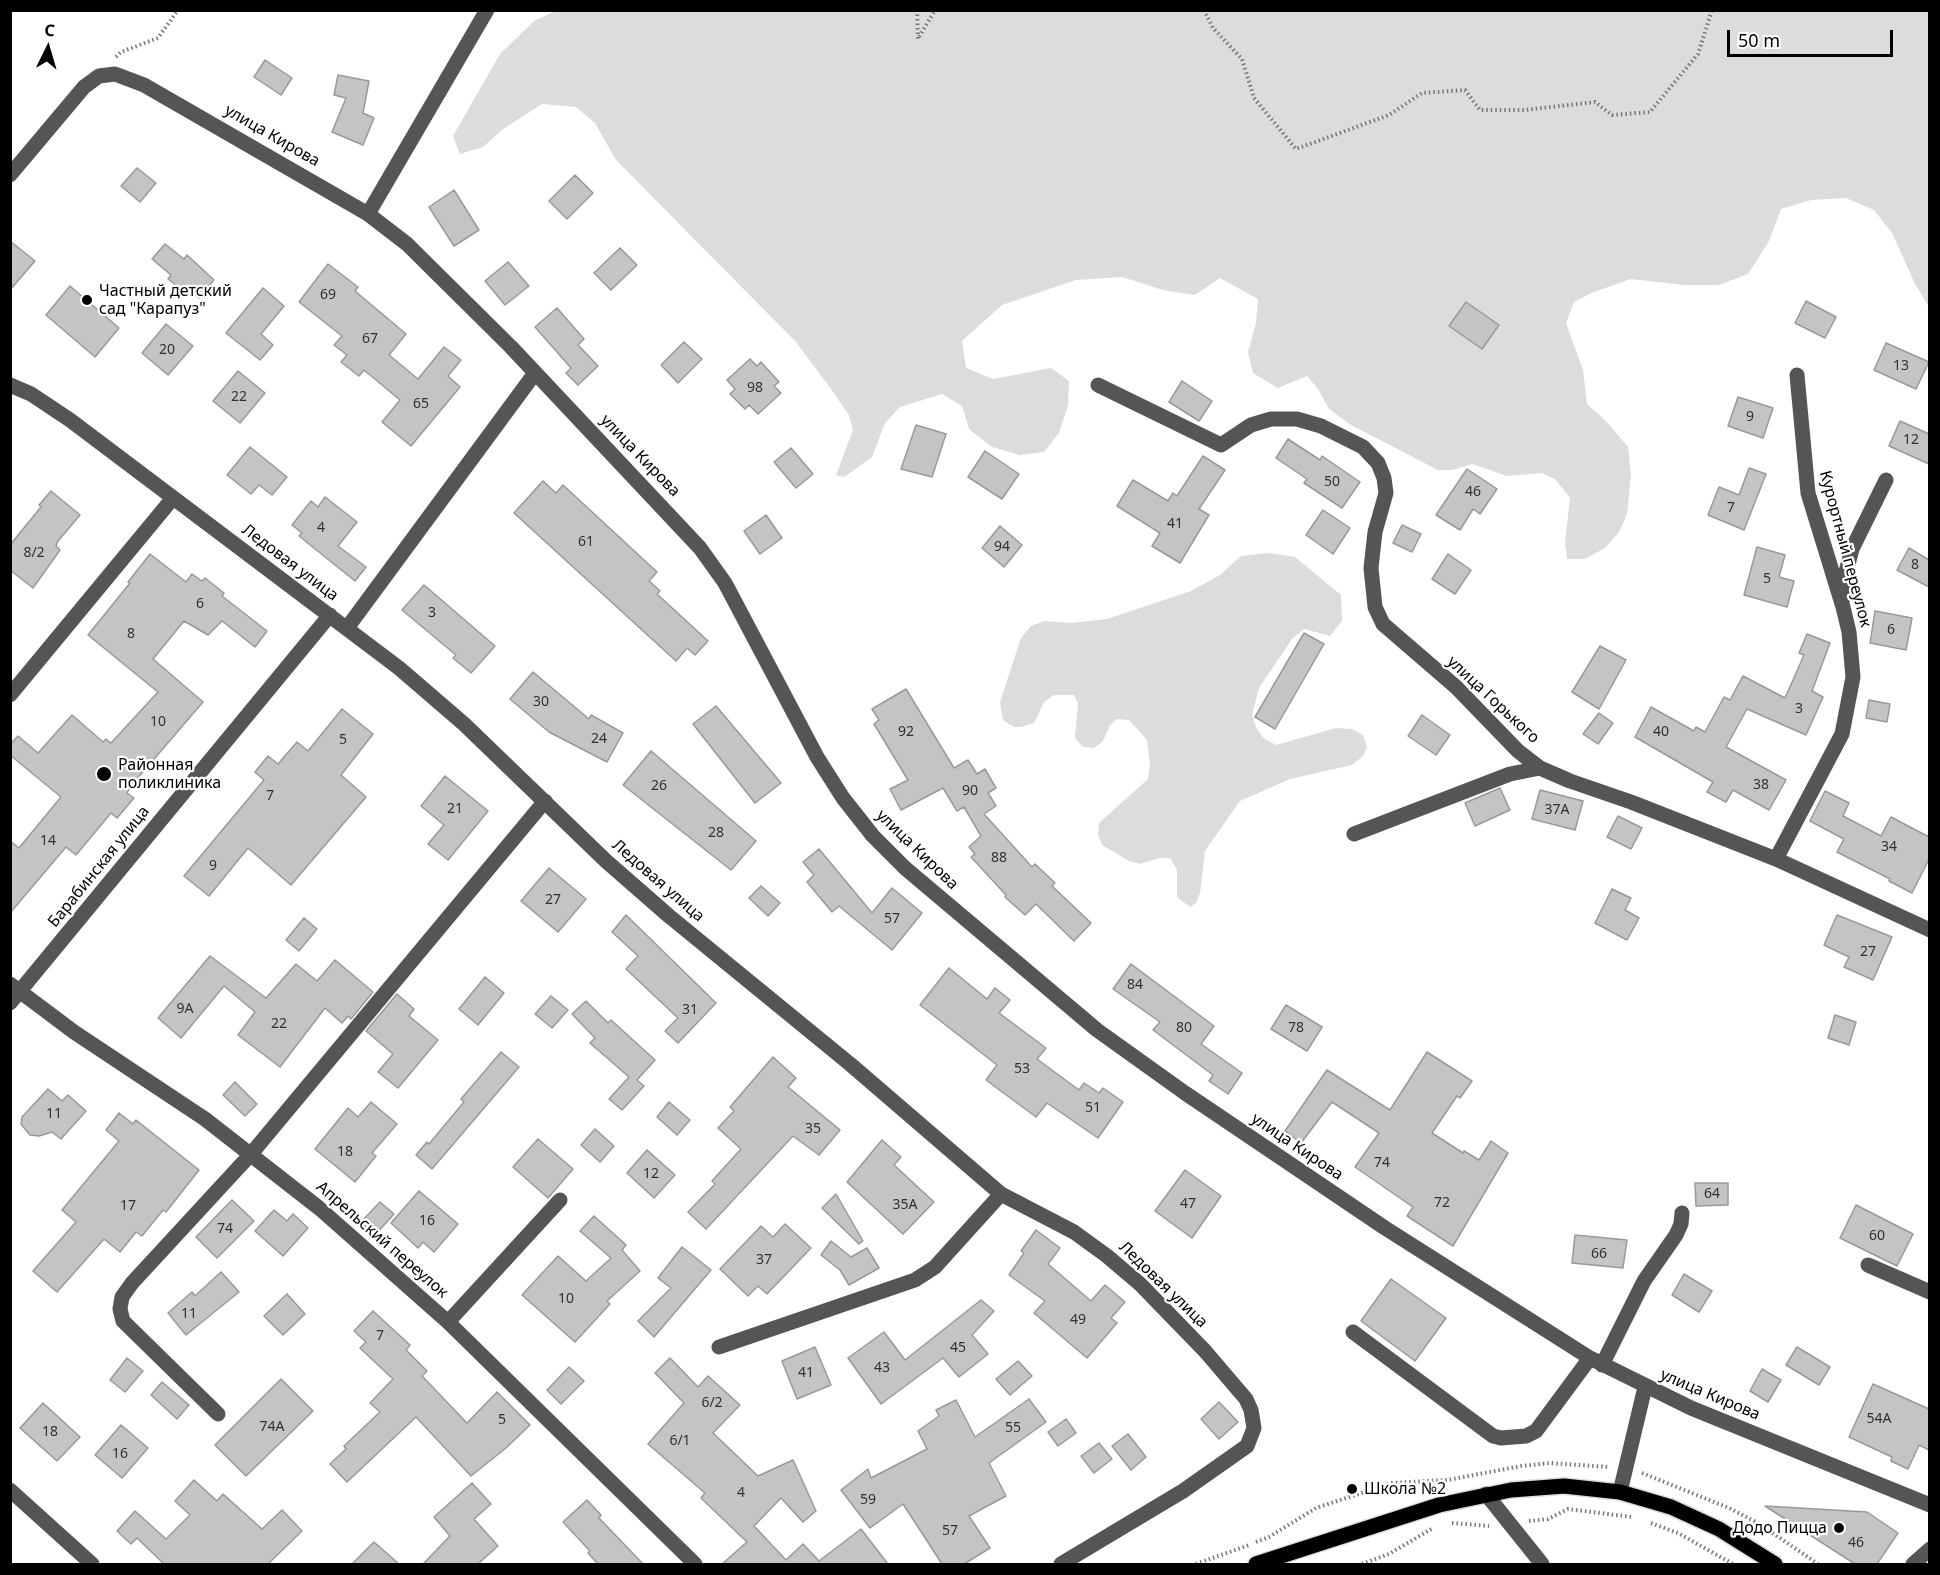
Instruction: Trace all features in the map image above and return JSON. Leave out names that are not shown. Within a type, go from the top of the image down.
[{"type":"main road","points":[[1256,1564],[1397,1517],[1486,1494],[1541,1487],[1590,1487],[1620,1492],[1663,1504],[1699,1519],[1775,1564]]},
{"type":"street","points":[[368,214],[487,10]]},
{"type":"street","name":"улица Кирова","points":[[95,80],[115,74],[144,84],[368,214],[407,244],[535,373],[700,548],[725,583],[782,695],[837,790],[873,836],[905,868],[1097,1030],[1185,1093],[1385,1228],[1596,1362],[1645,1387],[1929,1505]]},
{"type":"street","points":[[10,175],[84,87],[95,80]]},
{"type":"street","points":[[347,628],[535,373]]},
{"type":"street","name":"Курортный переулок","points":[[1776,859],[1842,734],[1850,706],[1853,677],[1850,633],[1808,493],[1797,375]]},
{"type":"street","name":"Ледовая улица","points":[[10,384],[31,394],[70,420],[347,628],[464,724],[606,861],[669,916],[849,1064],[1001,1194],[1074,1232],[1140,1284],[1205,1351],[1245,1399],[1251,1410],[1254,1428],[1252,1437],[1240,1452],[1183,1491],[1061,1564]]},
{"type":"street","name":"улица Горького","points":[[1098,385],[1221,445],[1230,442],[1251,425],[1271,419],[1297,419],[1321,426],[1363,447],[1378,463],[1386,493],[1375,532],[1371,588],[1375,607],[1383,624],[1456,687],[1518,751],[1540,768],[1776,859],[1929,930]]},
{"type":"street","points":[[1843,607],[1846,572],[1852,549],[1886,480]]},
{"type":"street","points":[[10,695],[173,498]]},
{"type":"street","name":"Барабинская улица","points":[[14,993],[330,615]]},
{"type":"street","points":[[1354,834],[1510,774],[1540,768]]},
{"type":"street","points":[[218,1414],[123,1322],[120,1308],[122,1297],[132,1283],[251,1154],[545,801]]},
{"type":"street","name":"Апрельский переулок","points":[[14,993],[205,1119],[319,1208],[448,1322],[695,1564]]},
{"type":"street","points":[[719,1347],[915,1280],[935,1267],[1001,1194]]},
{"type":"street","points":[[448,1322],[560,1200]]},
{"type":"street","points":[[1353,1332],[1493,1436],[1501,1438],[1526,1436],[1536,1431],[1596,1362],[1644,1281],[1676,1235],[1681,1224],[1682,1213]]},
{"type":"street","points":[[1868,1265],[1929,1292]]},
{"type":"street","points":[[1620,1492],[1645,1387]]},
{"type":"street","points":[[10,1490],[92,1564]]},
{"type":"street","points":[[1486,1494],[1542,1564]]},
{"type":"street","points":[[1913,1564],[1929,1551]]},
{"type":"path","points":[[95,80],[121,52],[158,38],[178,10]]},
{"type":"path","points":[[917,10],[918,39],[935,10]]},
{"type":"path","points":[[1204,10],[1213,28],[1242,59],[1254,98],[1296,149],[1389,116],[1422,93],[1465,90],[1480,110],[1524,110],[1595,102],[1612,115],[1650,112],[1698,54],[1712,10]]},
{"type":"path","points":[[1449,1524],[1469,1523],[1488,1526],[1510,1524],[1548,1519],[1568,1509],[1611,1513],[1640,1519]]},
{"type":"path","points":[[1648,1522],[1678,1533],[1733,1564]]},
{"type":"path","points":[[1362,1564],[1389,1554],[1428,1531],[1442,1526]]},
{"type":"path","points":[[1196,1564],[1202,1564]]},
{"type":"shaded area","points":[[555,11],[1929,11],[1929,307],[1915,284],[1892,233],[1874,210],[1846,198],[1811,200],[1781,209],[1769,241],[1748,274],[1719,285],[1684,285],[1631,279],[1591,293],[1574,302],[1566,323],[1583,370],[1587,404],[1605,420],[1628,447],[1631,475],[1627,514],[1619,532],[1605,548],[1585,559],[1567,559],[1565,543],[1570,498],[1555,479],[1542,473],[1507,476],[1472,464],[1452,470],[1438,470],[1351,425],[1329,409],[1318,389],[1307,376],[1278,388],[1253,373],[1248,352],[1256,323],[1258,299],[1220,278],[1195,295],[1163,290],[1122,277],[1076,280],[1002,305],[962,341],[966,368],[993,379],[1051,368],[1069,381],[1068,405],[1059,433],[1044,452],[1020,455],[992,447],[969,429],[962,406],[942,394],[900,407],[885,423],[872,457],[844,477],[836,475],[853,430],[849,415],[831,389],[796,342],[616,160],[595,123],[576,107],[542,104],[503,129],[483,147],[460,154],[453,136],[500,54],[534,21]]},
{"type":"shaded area","points":[[1269,553],[1295,557],[1341,595],[1342,621],[1330,636],[1304,629],[1292,639],[1259,688],[1252,715],[1256,727],[1263,738],[1276,745],[1336,728],[1352,729],[1363,735],[1367,747],[1363,756],[1352,765],[1290,779],[1240,801],[1205,851],[1200,893],[1196,903],[1190,907],[1177,897],[1177,870],[1170,858],[1159,858],[1140,864],[1129,861],[1102,845],[1098,834],[1099,823],[1148,779],[1150,765],[1147,740],[1129,720],[1117,719],[1110,725],[1103,741],[1094,748],[1083,747],[1075,738],[1078,703],[1074,695],[1054,695],[1044,702],[1034,723],[1021,727],[1014,727],[1003,720],[1000,702],[1021,638],[1031,626],[1044,621],[1071,623],[1107,619],[1191,591],[1220,575],[1241,556]]},
{"type":"building","points":[[265,60],[292,78],[281,95],[254,77]]},
{"type":"building","points":[[338,75],[369,81],[363,113],[374,118],[363,145],[332,132],[346,98],[334,95]]},
{"type":"building","points":[[137,168],[156,183],[140,202],[121,186]]},
{"type":"building","points":[[575,175],[593,193],[567,219],[549,201]]},
{"type":"building","points":[[454,190],[479,230],[454,246],[429,207]]},
{"type":"building","points":[[10,241],[35,261],[10,290]]},
{"type":"building","points":[[165,244],[184,259],[187,255],[214,280],[199,298],[191,292],[188,295],[168,279],[171,275],[152,259]]},
{"type":"building","points":[[620,248],[637,265],[611,290],[594,273]]},
{"type":"building","points":[[508,262],[529,286],[505,305],[485,281]]},
{"type":"building","points":[[328,264],[358,287],[355,291],[406,334],[389,355],[418,379],[444,347],[461,360],[448,376],[460,387],[411,446],[382,422],[400,400],[364,370],[359,376],[341,362],[347,355],[334,345],[342,336],[299,302]]},
{"type":"building","points":[[70,286],[119,328],[95,357],[46,315]]},
{"type":"building","points":[[263,288],[284,306],[261,334],[273,345],[260,360],[226,333]]},
{"type":"building","points":[[1806,301],[1836,317],[1825,338],[1795,323]]},
{"type":"building","points":[[1466,302],[1499,325],[1482,349],[1449,326]]},
{"type":"building","points":[[557,308],[584,339],[578,345],[598,366],[578,385],[566,373],[571,368],[535,327]]},
{"type":"building","points":[[166,324],[193,346],[168,375],[142,353]]},
{"type":"building","points":[[684,342],[702,359],[678,383],[661,365]]},
{"type":"building","points":[[1886,343],[1929,362],[1916,389],[1874,370]]},
{"type":"building","points":[[750,359],[757,366],[761,362],[779,382],[774,386],[781,393],[758,414],[749,405],[745,409],[730,394],[735,389],[727,380]]},
{"type":"building","points":[[238,371],[265,393],[240,423],[213,401]]},
{"type":"building","points":[[1182,381],[1212,401],[1199,421],[1169,402]]},
{"type":"building","points":[[1738,397],[1773,408],[1763,438],[1728,426]]},
{"type":"building","points":[[1900,421],[1929,434],[1929,464],[1889,446]]},
{"type":"building","points":[[916,425],[946,434],[932,477],[901,469]]},
{"type":"building","points":[[1288,439],[1320,460],[1322,456],[1360,482],[1342,508],[1304,483],[1307,479],[1276,458]]},
{"type":"building","points":[[250,447],[287,477],[272,495],[259,485],[251,494],[227,475]]},
{"type":"building","points":[[791,448],[813,474],[796,488],[774,462]]},
{"type":"building","points":[[985,451],[1019,474],[1002,499],[968,477]]},
{"type":"building","points":[[1203,456],[1225,470],[1199,509],[1209,515],[1180,563],[1152,546],[1160,533],[1117,506],[1133,480],[1168,501],[1173,493],[1177,496]]},
{"type":"building","points":[[1749,468],[1766,474],[1744,530],[1708,515],[1719,487],[1739,495]]},
{"type":"building","points":[[1467,469],[1497,489],[1480,514],[1473,509],[1460,530],[1436,515]]},
{"type":"building","points":[[543,481],[556,493],[563,485],[657,572],[649,581],[660,591],[657,594],[708,641],[695,655],[687,648],[676,661],[514,513]]},
{"type":"building","points":[[51,491],[80,515],[58,541],[56,546],[60,550],[33,588],[10,570],[10,545]]},
{"type":"building","points":[[325,497],[357,522],[338,546],[366,567],[355,581],[299,536],[302,533],[292,525],[311,501],[318,507]]},
{"type":"building","points":[[1323,510],[1350,528],[1333,554],[1306,535]]},
{"type":"building","points":[[766,515],[782,538],[760,554],[744,531]]},
{"type":"building","points":[[1402,525],[1421,534],[1412,552],[1393,543]]},
{"type":"building","points":[[1000,526],[1022,545],[1004,567],[982,548]]},
{"type":"building","points":[[1757,547],[1785,555],[1779,577],[1794,581],[1787,607],[1744,595]]},
{"type":"building","points":[[1909,548],[1929,560],[1929,587],[1897,570]]},
{"type":"building","points":[[150,554],[186,582],[192,574],[202,581],[205,578],[224,593],[222,596],[267,631],[255,647],[222,621],[208,635],[184,621],[153,659],[203,702],[130,787],[127,793],[134,798],[117,818],[111,813],[76,855],[66,847],[10,913],[10,841],[19,848],[61,797],[10,755],[10,745],[18,736],[38,753],[72,715],[103,742],[106,739],[111,743],[158,692],[88,635]]},
{"type":"building","points":[[1448,554],[1471,570],[1455,594],[1432,579]]},
{"type":"building","points":[[424,585],[495,646],[471,673],[453,658],[456,655],[402,610]]},
{"type":"building","points":[[1875,611],[1912,618],[1906,650],[1870,643]]},
{"type":"building","points":[[1304,633],[1324,644],[1275,729],[1255,717]]},
{"type":"building","points":[[1807,634],[1830,643],[1812,691],[1823,697],[1806,735],[1747,709],[1726,747],[1786,780],[1769,810],[1733,790],[1726,802],[1707,792],[1713,782],[1635,737],[1651,707],[1694,731],[1696,727],[1705,732],[1724,697],[1730,700],[1743,676],[1785,698],[1804,655],[1799,653]]},
{"type":"building","points":[[1600,646],[1626,660],[1599,709],[1572,692]]},
{"type":"building","points":[[533,672],[589,719],[591,715],[623,733],[607,762],[549,732],[510,699]]},
{"type":"building","points":[[906,689],[954,768],[968,760],[977,774],[985,769],[996,788],[988,793],[996,806],[984,814],[1032,867],[1035,864],[1055,883],[1052,886],[1091,923],[1074,941],[1036,904],[1025,915],[1005,897],[1006,895],[971,857],[975,854],[969,847],[981,836],[964,807],[957,811],[943,788],[901,810],[890,789],[908,780],[874,724],[879,720],[872,709]]},
{"type":"building","points":[[1869,700],[1890,704],[1887,722],[1866,718]]},
{"type":"building","points":[[716,706],[781,783],[755,803],[693,724]]},
{"type":"building","points":[[342,709],[373,734],[341,775],[366,797],[291,885],[248,848],[209,896],[184,876],[264,780],[255,772],[268,756],[278,764],[297,742],[308,751]]},
{"type":"building","points":[[1599,713],[1613,723],[1598,744],[1583,734]]},
{"type":"building","points":[[1422,715],[1450,735],[1436,755],[1408,736]]},
{"type":"building","points":[[651,751],[756,841],[731,870],[623,785]]},
{"type":"building","points":[[445,776],[488,811],[448,860],[428,844],[444,825],[421,806]]},
{"type":"building","points":[[1500,788],[1510,810],[1475,826],[1465,803]]},
{"type":"building","points":[[1540,790],[1583,801],[1575,830],[1532,819]]},
{"type":"building","points":[[1825,791],[1849,803],[1843,816],[1881,836],[1891,817],[1929,837],[1929,859],[1912,893],[1837,852],[1844,839],[1810,821]]},
{"type":"building","points":[[1618,816],[1642,828],[1631,849],[1607,837]]},
{"type":"building","points":[[819,849],[872,913],[892,888],[922,913],[892,950],[839,906],[832,912],[807,882],[814,875],[803,862]]},
{"type":"building","points":[[549,868],[586,899],[558,932],[521,901]]},
{"type":"building","points":[[761,886],[780,903],[768,916],[749,898]]},
{"type":"building","points":[[1612,889],[1631,898],[1625,910],[1639,918],[1627,940],[1595,923]]},
{"type":"building","points":[[626,915],[716,1003],[678,1043],[665,1031],[678,1018],[626,969],[638,956],[612,932]]},
{"type":"building","points":[[1837,915],[1892,937],[1873,980],[1844,967],[1849,957],[1824,945]]},
{"type":"building","points":[[304,918],[317,929],[299,951],[286,940]]},
{"type":"building","points":[[210,956],[266,998],[296,964],[317,981],[335,960],[373,992],[351,1019],[348,1016],[342,1023],[325,1008],[280,1067],[238,1035],[255,1012],[224,986],[181,1038],[158,1018]]},
{"type":"building","points":[[1131,964],[1214,1026],[1201,1044],[1242,1073],[1228,1094],[1209,1081],[1213,1075],[1153,1030],[1160,1022],[1113,989]]},
{"type":"building","points":[[949,968],[987,999],[995,988],[1010,1000],[999,1013],[1046,1048],[1037,1059],[1079,1090],[1084,1083],[1099,1093],[1103,1088],[1123,1102],[1098,1138],[1047,1103],[1036,1117],[986,1080],[997,1065],[920,1005]]},
{"type":"building","points":[[485,977],[504,993],[478,1025],[459,1009]]},
{"type":"building","points":[[397,994],[414,1009],[409,1016],[438,1040],[398,1088],[378,1072],[393,1054],[366,1031]]},
{"type":"building","points":[[551,996],[568,1010],[552,1028],[535,1014]]},
{"type":"building","points":[[586,1001],[608,1023],[611,1020],[655,1060],[637,1080],[644,1086],[622,1110],[609,1099],[629,1077],[590,1043],[595,1038],[572,1014]]},
{"type":"building","points":[[1286,1005],[1322,1027],[1307,1051],[1271,1029]]},
{"type":"building","points":[[1835,1015],[1856,1022],[1849,1045],[1828,1038]]},
{"type":"building","points":[[501,1052],[519,1067],[432,1169],[416,1155],[427,1142],[429,1144],[464,1102],[461,1099]]},
{"type":"building","points":[[1427,1052],[1472,1081],[1460,1098],[1457,1096],[1432,1133],[1463,1153],[1464,1151],[1479,1160],[1491,1141],[1508,1153],[1453,1246],[1407,1216],[1413,1207],[1355,1167],[1379,1133],[1332,1102],[1301,1143],[1285,1131],[1327,1070],[1390,1110]]},
{"type":"building","points":[[773,1057],[796,1078],[788,1087],[840,1130],[819,1155],[793,1136],[706,1229],[688,1212],[715,1184],[712,1181],[741,1149],[718,1128],[734,1111],[730,1107]]},
{"type":"building","points":[[235,1082],[257,1104],[245,1116],[223,1095]]},
{"type":"building","points":[[48,1089],[62,1101],[68,1095],[86,1111],[61,1139],[52,1132],[39,1136],[30,1135],[21,1124],[22,1117]]},
{"type":"building","points":[[371,1102],[397,1124],[372,1153],[376,1156],[355,1182],[315,1149],[348,1108],[358,1117]]},
{"type":"building","points":[[669,1102],[690,1120],[677,1135],[657,1117]]},
{"type":"building","points":[[119,1113],[133,1124],[136,1120],[199,1170],[166,1212],[163,1210],[142,1236],[136,1232],[120,1252],[104,1239],[57,1292],[33,1271],[76,1222],[62,1210],[119,1141],[106,1130]]},
{"type":"building","points":[[595,1129],[614,1146],[600,1162],[581,1145]]},
{"type":"building","points":[[538,1139],[573,1169],[548,1198],[513,1167]]},
{"type":"building","points":[[882,1140],[901,1157],[894,1165],[934,1202],[903,1234],[847,1182]]},
{"type":"building","points":[[647,1150],[675,1175],[654,1198],[627,1173]]},
{"type":"building","points":[[1185,1170],[1221,1196],[1192,1238],[1155,1211]]},
{"type":"building","points":[[1695,1183],[1728,1183],[1728,1205],[1696,1206]]},
{"type":"building","points":[[419,1191],[458,1224],[434,1252],[423,1242],[418,1248],[391,1223]]},
{"type":"building","points":[[836,1194],[863,1241],[859,1244],[822,1208]]},
{"type":"building","points":[[232,1200],[254,1221],[217,1258],[196,1237]]},
{"type":"building","points":[[380,1202],[394,1214],[375,1235],[361,1222]]},
{"type":"building","points":[[1856,1205],[1913,1234],[1897,1266],[1840,1238]]},
{"type":"building","points":[[274,1210],[287,1221],[293,1214],[308,1228],[283,1256],[255,1231]]},
{"type":"building","points":[[594,1216],[626,1245],[622,1250],[640,1271],[607,1301],[610,1304],[575,1342],[522,1295],[558,1256],[586,1281],[611,1258],[580,1231]]},
{"type":"building","points":[[785,1224],[811,1248],[767,1294],[758,1286],[748,1296],[720,1269],[761,1226],[773,1237]]},
{"type":"building","points":[[1036,1230],[1060,1248],[1048,1264],[1091,1301],[1105,1285],[1125,1302],[1111,1318],[1117,1323],[1087,1358],[1034,1313],[1045,1301],[1009,1275],[1024,1253],[1021,1251]]},
{"type":"building","points":[[1575,1235],[1627,1240],[1623,1268],[1572,1263]]},
{"type":"building","points":[[831,1241],[851,1257],[867,1248],[879,1268],[849,1285],[840,1270],[821,1255]]},
{"type":"building","points":[[682,1247],[711,1270],[654,1337],[638,1321],[671,1288],[658,1278]]},
{"type":"building","points":[[221,1272],[239,1292],[186,1335],[168,1313],[192,1292],[195,1296]]},
{"type":"building","points":[[1684,1274],[1712,1291],[1699,1312],[1672,1295]]},
{"type":"building","points":[[1391,1279],[1446,1318],[1415,1361],[1361,1321]]},
{"type":"building","points":[[287,1294],[305,1314],[283,1335],[264,1316]]},
{"type":"building","points":[[981,1300],[994,1311],[972,1335],[988,1354],[959,1377],[943,1358],[881,1404],[848,1358],[884,1332],[905,1360]]},
{"type":"building","points":[[373,1311],[410,1345],[406,1350],[427,1371],[422,1376],[467,1423],[497,1392],[530,1425],[471,1476],[416,1417],[347,1482],[330,1464],[346,1449],[344,1446],[380,1412],[370,1403],[393,1379],[360,1348],[366,1342],[354,1331]]},
{"type":"building","points":[[815,1347],[831,1385],[797,1399],[782,1361]]},
{"type":"building","points":[[1797,1347],[1830,1367],[1819,1385],[1786,1365]]},
{"type":"building","points":[[127,1358],[143,1371],[125,1392],[110,1380]]},
{"type":"building","points":[[670,1358],[698,1387],[708,1376],[740,1405],[713,1433],[758,1476],[793,1460],[816,1511],[803,1522],[781,1498],[754,1526],[786,1560],[803,1544],[819,1561],[861,1529],[888,1564],[722,1564],[747,1542],[701,1498],[705,1493],[648,1444],[684,1403],[655,1373]]},
{"type":"building","points":[[1018,1361],[1032,1376],[1010,1395],[996,1379]]},
{"type":"building","points":[[569,1367],[584,1381],[561,1404],[547,1390]]},
{"type":"building","points":[[1762,1369],[1781,1380],[1768,1402],[1750,1391]]},
{"type":"building","points":[[281,1379],[313,1411],[246,1476],[215,1445]]},
{"type":"building","points":[[162,1382],[189,1405],[177,1419],[151,1395]]},
{"type":"building","points":[[1873,1384],[1929,1409],[1929,1450],[1919,1445],[1908,1469],[1891,1461],[1892,1457],[1849,1437]]},
{"type":"building","points":[[1029,1399],[1046,1422],[989,1463],[1006,1496],[969,1516],[990,1548],[964,1564],[942,1564],[903,1504],[870,1528],[841,1490],[868,1469],[871,1478],[927,1449],[918,1431],[939,1416],[936,1410],[956,1400],[975,1437]]},
{"type":"building","points":[[1219,1402],[1238,1422],[1219,1439],[1201,1419]]},
{"type":"building","points":[[43,1403],[80,1437],[57,1461],[20,1428]]},
{"type":"building","points":[[1066,1419],[1076,1433],[1058,1446],[1048,1432]]},
{"type":"building","points":[[121,1425],[148,1448],[122,1478],[95,1455]]},
{"type":"building","points":[[1128,1434],[1146,1457],[1131,1470],[1112,1446]]},
{"type":"building","points":[[1099,1443],[1112,1459],[1094,1473],[1081,1456]]},
{"type":"building","points":[[194,1480],[217,1501],[223,1494],[262,1529],[282,1510],[302,1531],[268,1564],[164,1564],[137,1538],[131,1544],[117,1531],[135,1511],[166,1539],[190,1515],[175,1501]]},
{"type":"building","points":[[472,1483],[491,1504],[474,1519],[498,1546],[478,1564],[423,1564],[450,1536],[434,1517]]},
{"type":"building","points":[[587,1500],[601,1515],[599,1518],[643,1564],[598,1564],[588,1553],[590,1551],[563,1522]]},
{"type":"building","points":[[1765,1506],[1867,1512],[1898,1533],[1877,1564],[1855,1564]]},
{"type":"building","points":[[374,1542],[399,1564],[352,1564]]},
{"type":"place","name":"Частный детский сад \"Карапуз\"","points":[[87,300]]},
{"type":"place","name":"Районная поликлиника","points":[[104,774]]},
{"type":"place","name":"Школа №2","points":[[1352,1489]]},
{"type":"place","name":"Додо Пицца","points":[[1839,1528]]}]
